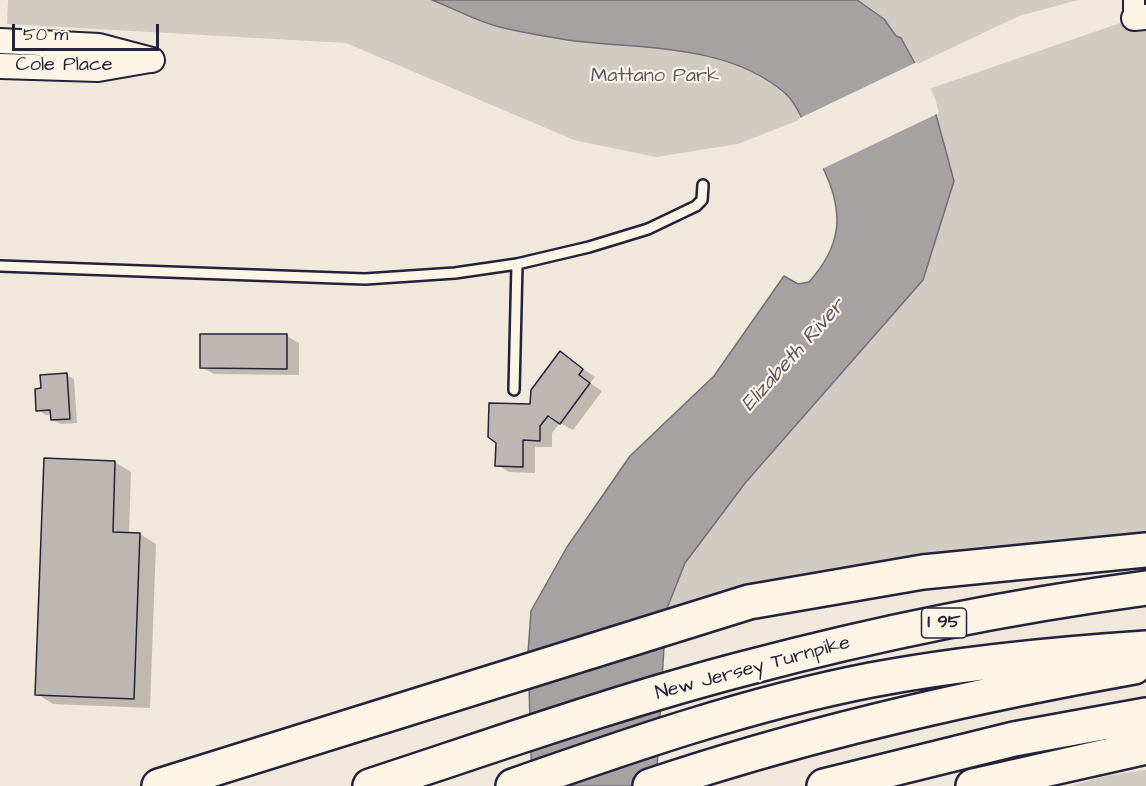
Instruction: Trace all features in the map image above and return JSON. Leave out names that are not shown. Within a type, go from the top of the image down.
[{"type":"highway","points":[[159,786],[749,602],[923,572],[1146,550]]},
{"type":"highway","name":"New Jersey Turnpike","points":[[370,786],[745,668],[892,633],[1014,609],[1146,588]]},
{"type":"highway","points":[[513,786],[654,737],[747,709],[894,677],[1035,656],[1146,648]]},
{"type":"highway","points":[[650,786],[878,721],[1009,690],[1146,665]]},
{"type":"highway","points":[[824,786],[1014,739],[1146,715]]},
{"type":"highway","points":[[973,786],[1146,747]]},
{"type":"street","name":"Cole Place","points":[[0,41],[99,46],[152,60],[98,69],[0,66]]},
{"type":"lane","points":[[0,266],[365,279],[455,273],[516,264],[600,244],[675,219],[702,200],[703,185]]},
{"type":"lane","points":[[514,390],[516,264]]},
{"type":"green space","name":"Mattano Park","points":[[8,0],[1078,0],[1019,16],[799,120],[738,144],[656,157],[574,140],[346,43],[7,24]]},
{"type":"green space","points":[[1123,22],[1146,22],[1146,543],[666,611],[685,563],[746,482],[923,280],[929,89]]},
{"type":"green space","points":[[1146,770],[1146,786],[1070,786],[1106,776]]},
{"type":"water","name":"Elizabeth River","points":[[432,0],[857,0],[884,19],[896,36],[901,38],[929,89],[954,181],[923,280],[746,482],[685,563],[666,611],[656,786],[532,786],[528,653],[531,611],[567,547],[630,456],[714,376],[784,276],[798,284],[809,282],[820,269],[828,256],[836,229],[837,215],[831,186],[797,108],[785,93],[761,76],[709,56],[681,51],[567,40],[504,28],[480,21]]},
{"type":"pier","points":[[917,62],[935,98],[939,113],[822,169],[798,119]]},
{"type":"building","points":[[200,334],[287,334],[287,369],[200,368]]},
{"type":"building","points":[[560,351],[583,369],[579,375],[590,383],[560,424],[548,416],[540,426],[540,441],[523,440],[523,467],[495,466],[496,443],[488,437],[489,403],[530,404],[531,390]]},
{"type":"building","points":[[67,373],[70,419],[51,420],[50,410],[36,411],[35,389],[41,388],[40,375]]},
{"type":"building","points":[[44,458],[115,461],[113,532],[140,533],[134,699],[35,695]]}]
